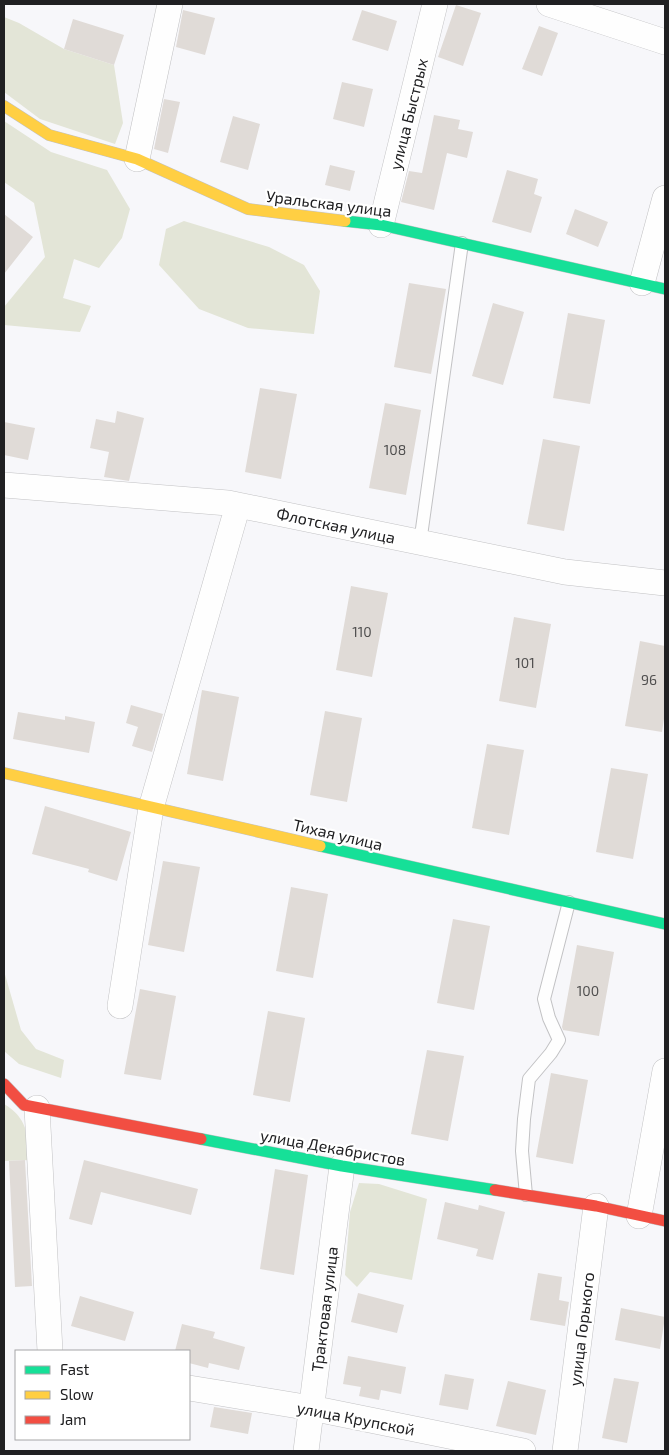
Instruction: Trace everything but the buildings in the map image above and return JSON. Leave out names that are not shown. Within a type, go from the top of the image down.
[{"type":"street","points":[[137,159],[170,4]]},
{"type":"street","name":"улица Быстрых","points":[[380,224],[435,4]]},
{"type":"street","points":[[549,4],[665,42]]},
{"type":"street","name":"Уральская улица","points":[[4,106],[49,135],[137,159],[248,209],[380,224],[654,286]]},
{"type":"street","points":[[654,286],[665,198]]},
{"type":"street","name":"Флотская улица","points":[[4,485],[228,503],[565,572],[665,583]]},
{"type":"street","points":[[120,1006],[151,808],[238,505]]},
{"type":"street","name":"Тихая улица","points":[[4,773],[665,924]]},
{"type":"street","points":[[639,1216],[665,1071]]},
{"type":"street","name":"улица Декабристов","points":[[4,1084],[24,1105],[37,1108],[342,1166],[596,1206],[665,1222]]},
{"type":"street","points":[[37,1108],[50,1350]]},
{"type":"street","name":"Трактовая улица","points":[[306,1451],[342,1166]]},
{"type":"street","name":"улица Горького","points":[[565,1451],[596,1206]]},
{"type":"street","name":"улица Крупской","points":[[190,1388],[311,1408],[523,1451]]},
{"type":"lane","points":[[420,543],[462,243]]},
{"type":"lane","points":[[526,1196],[522,1152],[529,1079],[551,1053],[559,1040],[549,1018],[544,999],[569,902]]},
{"type":"shaded area","points":[[4,17],[19,23],[64,49],[114,65],[123,123],[115,144],[40,119],[4,92]]},
{"type":"shaded area","points":[[4,121],[51,152],[107,170],[130,209],[122,238],[99,268],[74,259],[63,298],[91,306],[80,332],[4,325],[4,307],[45,257],[34,203],[4,182]]},
{"type":"shaded area","points":[[184,221],[269,247],[304,265],[320,291],[314,334],[248,328],[199,309],[159,265],[166,229]]},
{"type":"shaded area","points":[[4,971],[21,1030],[36,1049],[64,1060],[61,1078],[19,1064],[4,1051]]},
{"type":"shaded area","points":[[4,1104],[12,1109],[22,1121],[32,1160],[4,1161]]},
{"type":"shaded area","points":[[359,1183],[379,1184],[427,1199],[412,1280],[370,1272],[357,1287],[345,1275],[350,1212]]},
{"type":"traffic: fast","points":[[345,221],[381,225],[665,289]]},
{"type":"traffic: fast","points":[[320,846],[665,924]]},
{"type":"traffic: fast","points":[[201,1139],[342,1166],[495,1190]]},
{"type":"traffic: slow","points":[[4,106],[49,135],[137,159],[248,209],[345,221]]},
{"type":"traffic: slow","points":[[4,773],[320,846]]},
{"type":"traffic: jam","points":[[4,1084],[24,1105],[201,1139]]},
{"type":"traffic: jam","points":[[495,1190],[596,1206],[665,1221]]}]
